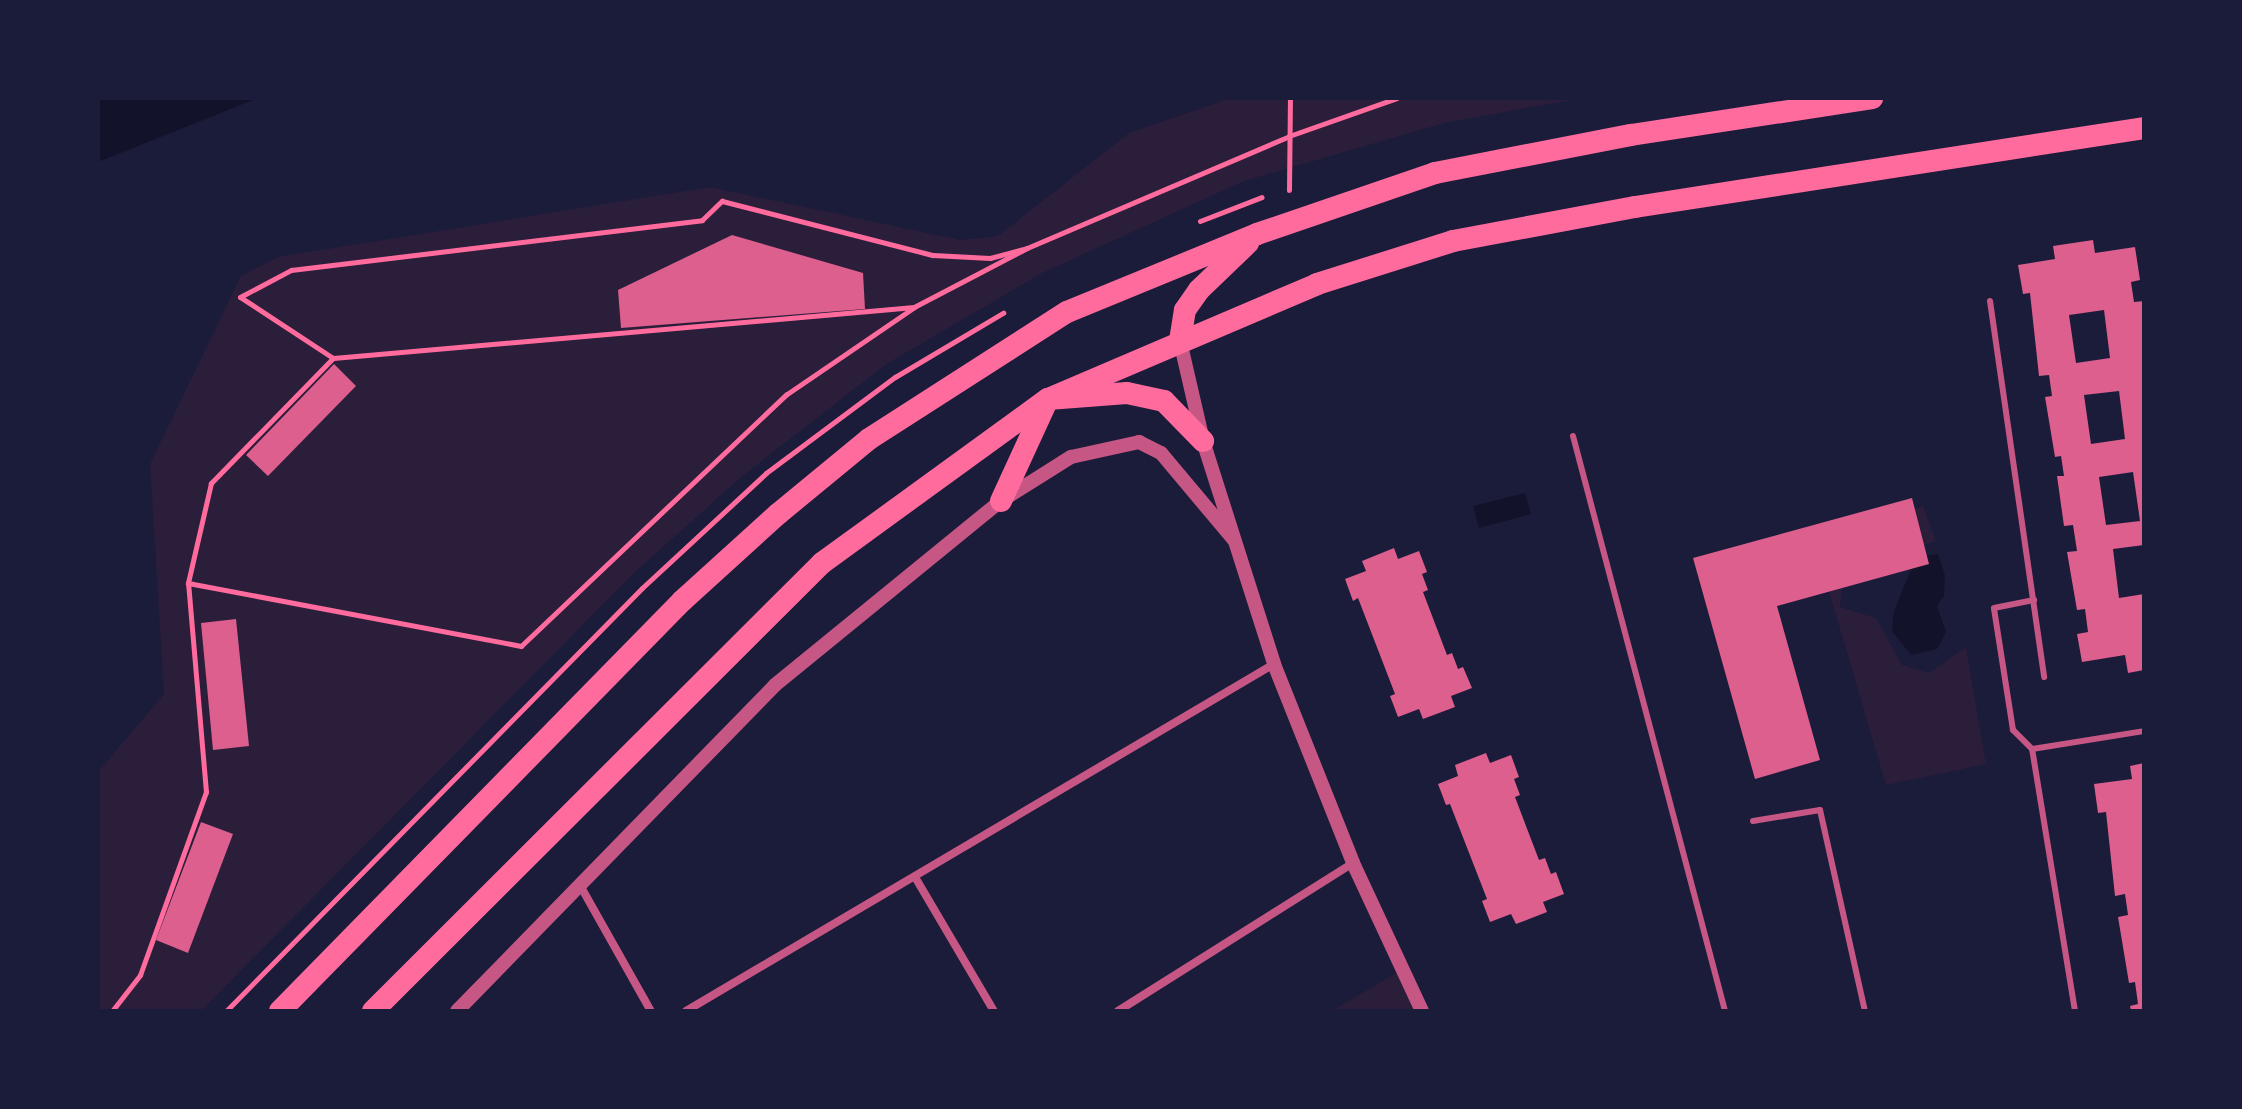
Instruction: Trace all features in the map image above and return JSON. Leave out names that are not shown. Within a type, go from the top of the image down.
[{"type":"highway","points":[[280,1011],[682,601],[869,439],[1067,312],[1257,234],[1435,173],[1631,135],[1872,98]]},
{"type":"highway","points":[[373,1011],[822,563],[1048,399],[1317,284],[1453,241],[1635,207],[2144,128]]},
{"type":"highway","points":[[1180,341],[1185,310],[1199,290],[1257,234]]},
{"type":"highway","points":[[1048,399],[1127,393],[1164,401],[1203,441]]},
{"type":"highway","points":[[1001,501],[1048,399]]},
{"type":"street","points":[[1180,341],[1203,441],[1274,664],[1353,863],[1422,1011]]},
{"type":"street","points":[[457,1011],[775,685],[1001,501],[1071,457],[1139,442],[1161,453],[1234,540]]},
{"type":"street","points":[[686,1011],[1274,664]]},
{"type":"street","points":[[1118,1011],[1353,863]]},
{"type":"street","points":[[915,877],[994,1011]]},
{"type":"street","points":[[581,887],[651,1011]]},
{"type":"lane","points":[[1990,301],[2044,677]]},
{"type":"lane","points":[[1573,436],[1725,1011]]},
{"type":"lane","points":[[2034,600],[1994,608],[2013,730],[2032,749],[2075,1011]]},
{"type":"lane","points":[[2032,749],[2144,731]]},
{"type":"lane","points":[[1753,821],[1820,810],[1865,1011]]},
{"type":"path","points":[[1289,190],[1290,98]]},
{"type":"path","points":[[188,583],[521,646],[787,394],[914,307],[1027,248],[1289,136],[1397,98]]},
{"type":"path","points":[[914,307],[333,358],[240,297],[291,270],[702,220],[722,201],[933,255],[990,258],[1027,248]]},
{"type":"path","points":[[112,1011],[140,975],[206,792],[188,583],[211,483],[333,358]]},
{"type":"shaded area","points":[[98,98],[258,98],[98,162]]},
{"type":"shaded area","points":[[1231,98],[1583,98],[1448,122],[1244,181],[1042,273],[885,365],[740,478],[634,573],[201,1011],[98,1011],[98,772],[164,694],[150,464],[241,276],[278,257],[710,187],[960,240],[998,236],[1129,133]]},
{"type":"shaded area","points":[[1525,493],[1531,514],[1479,528],[1473,506]]},
{"type":"shaded area","points":[[1923,506],[1936,541],[1860,564],[1843,579],[1840,607],[1876,618],[1902,665],[1929,673],[1966,647],[1986,764],[1886,785],[1816,547]]},
{"type":"shaded area","points":[[1938,554],[1945,576],[1944,596],[1937,606],[1946,632],[1937,649],[1911,655],[1892,631],[1894,611],[1916,558]]},
{"type":"shaded area","points":[[1405,968],[1422,1011],[1331,1011]]},
{"type":"building","points":[[732,235],[863,273],[865,309],[621,328],[618,290]]},
{"type":"building","points":[[2093,240],[2095,253],[2135,247],[2140,280],[2131,282],[2134,302],[2144,301],[2144,545],[2113,549],[2119,598],[2144,594],[2144,670],[2128,673],[2125,655],[2082,662],[2077,634],[2088,632],[2085,609],[2077,610],[2067,552],[2077,551],[2073,525],[2064,526],[2057,476],[2064,476],[2061,456],[2055,457],[2045,397],[2052,396],[2049,375],[2039,376],[2030,293],[2023,294],[2018,265],[2055,259],[2053,246]],"holes":[[[2104,310],[2110,358],[2076,363],[2069,315]],[[2119,391],[2125,439],[2091,444],[2084,395]],[[2133,472],[2140,521],[2106,525],[2099,477]]]},
{"type":"building","points":[[334,364],[356,386],[268,476],[246,455]]},
{"type":"building","points":[[1912,498],[1929,564],[1777,606],[1820,760],[1755,779],[1693,558]]},
{"type":"building","points":[[1394,548],[1398,559],[1419,551],[1427,572],[1422,574],[1428,590],[1423,592],[1447,655],[1452,653],[1458,669],[1463,667],[1472,688],[1451,696],[1455,707],[1423,719],[1419,709],[1398,717],[1390,696],[1395,694],[1358,598],[1353,601],[1345,579],[1366,571],[1362,561]]},
{"type":"building","points":[[236,619],[249,746],[213,750],[201,623]]},
{"type":"building","points":[[1486,753],[1490,763],[1511,755],[1519,777],[1514,779],[1520,795],[1515,797],[1539,860],[1545,858],[1551,874],[1556,872],[1564,894],[1543,902],[1547,912],[1516,924],[1511,914],[1490,922],[1482,901],[1487,899],[1450,804],[1446,805],[1438,784],[1458,776],[1455,765]]},
{"type":"building","points":[[2144,763],[2144,1011],[2131,1011],[2130,1006],[2138,1004],[2135,982],[2129,983],[2118,917],[2128,915],[2125,894],[2115,896],[2106,812],[2098,813],[2094,784],[2132,779],[2130,766]]},
{"type":"building","points":[[201,822],[233,834],[188,953],[156,940]]}]
